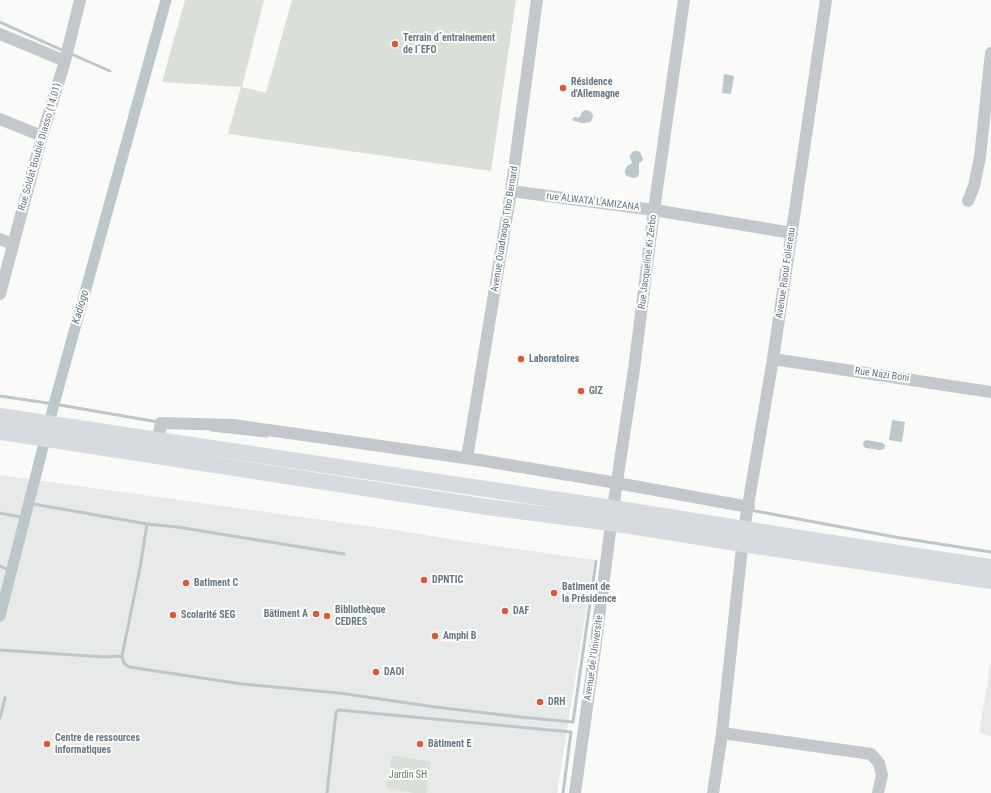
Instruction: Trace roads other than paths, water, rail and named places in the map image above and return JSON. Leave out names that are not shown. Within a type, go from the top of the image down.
[{"type":"main road","points":[[0,416],[158,440],[744,537],[991,581]]},
{"type":"main road","points":[[0,432],[487,507],[612,516]]},
{"type":"main road","points":[[744,537],[991,568]]},
{"type":"street","name":"Rue Soldat Boubié Diasso (14.01)","points":[[0,294],[42,136],[65,62],[80,0]]},
{"type":"street","name":"Avenue Ouadraogo Tibo Bernard","points":[[467,458],[511,191],[537,0]]},
{"type":"street","name":"Rue Jacqueline Ki Zerbo","points":[[612,516],[634,369],[654,210],[684,0]]},
{"type":"street","name":"Avenue Raoul Follereau","points":[[713,793],[722,733],[744,537],[773,359],[826,0]]},
{"type":"street","points":[[0,34],[65,62]]},
{"type":"street","points":[[968,201],[974,186],[980,157],[991,53]]},
{"type":"street","points":[[0,119],[42,136]]},
{"type":"street","name":"rue ALWATA LAMIZANA","points":[[511,191],[654,210],[792,233]]},
{"type":"street","points":[[0,239],[13,244]]},
{"type":"street","name":"Rue Nazi Boni","points":[[773,359],[991,392]]},
{"type":"street","points":[[155,456],[161,423],[234,425],[467,458],[749,507]]},
{"type":"street","name":"Avenue de l'Universite","points":[[575,793],[612,516]]},
{"type":"street","points":[[722,733],[871,754],[879,763],[882,775],[878,793]]},
{"type":"waterway","name":"Kadiogo","points":[[0,616],[54,404],[166,0]]},
{"type":"waterway","points":[[0,22],[64,51]]},
{"type":"waterway","points":[[69,53],[110,71]]},
{"type":"waterway","points":[[0,396],[158,422]]},
{"type":"waterway","points":[[211,430],[267,436]]},
{"type":"waterway","points":[[28,503],[147,524],[177,527],[344,554]]},
{"type":"waterway","points":[[750,510],[895,537],[991,552]]},
{"type":"waterway","points":[[0,513],[25,518]]},
{"type":"waterway","points":[[147,524],[140,568],[122,656],[124,663],[129,667],[242,684],[339,693],[435,707],[573,722],[596,561]]},
{"type":"waterway","points":[[0,566],[11,571]]},
{"type":"waterway","points":[[0,650],[105,657],[122,656]]},
{"type":"waterway","points":[[0,718],[5,698]]},
{"type":"waterway","points":[[327,793],[336,712],[339,710],[571,732],[563,793]]},
{"type":"place","name":"Terrain d´entrainement de l´EFO","points":[[395,44]]},
{"type":"place","name":"Résidence d'Allemagne","points":[[563,88]]},
{"type":"place","name":"Laboratoires","points":[[521,359]]},
{"type":"place","name":"GIZ","points":[[581,391]]},
{"type":"place","name":"DPNTIC","points":[[424,580]]},
{"type":"place","name":"Batiment C","points":[[186,583]]},
{"type":"place","name":"Batiment de la Présidence","points":[[554,593]]},
{"type":"place","name":"DAF","points":[[505,611]]},
{"type":"place","name":"Bâtiment A","points":[[316,614]]},
{"type":"place","name":"Scolarité SEG","points":[[173,615]]},
{"type":"place","name":"Bibliothèque CEDRES","points":[[327,616]]},
{"type":"place","name":"Amphi B","points":[[435,636]]},
{"type":"place","name":"DAOI","points":[[376,672]]},
{"type":"place","name":"DRH","points":[[540,702]]},
{"type":"place","name":"Centre de ressources informatiques","points":[[47,744]]},
{"type":"place","name":"Bâtiment E","points":[[420,744]]},
{"type":"park label","name":"Jardin SH","points":[[408,775]]}]
